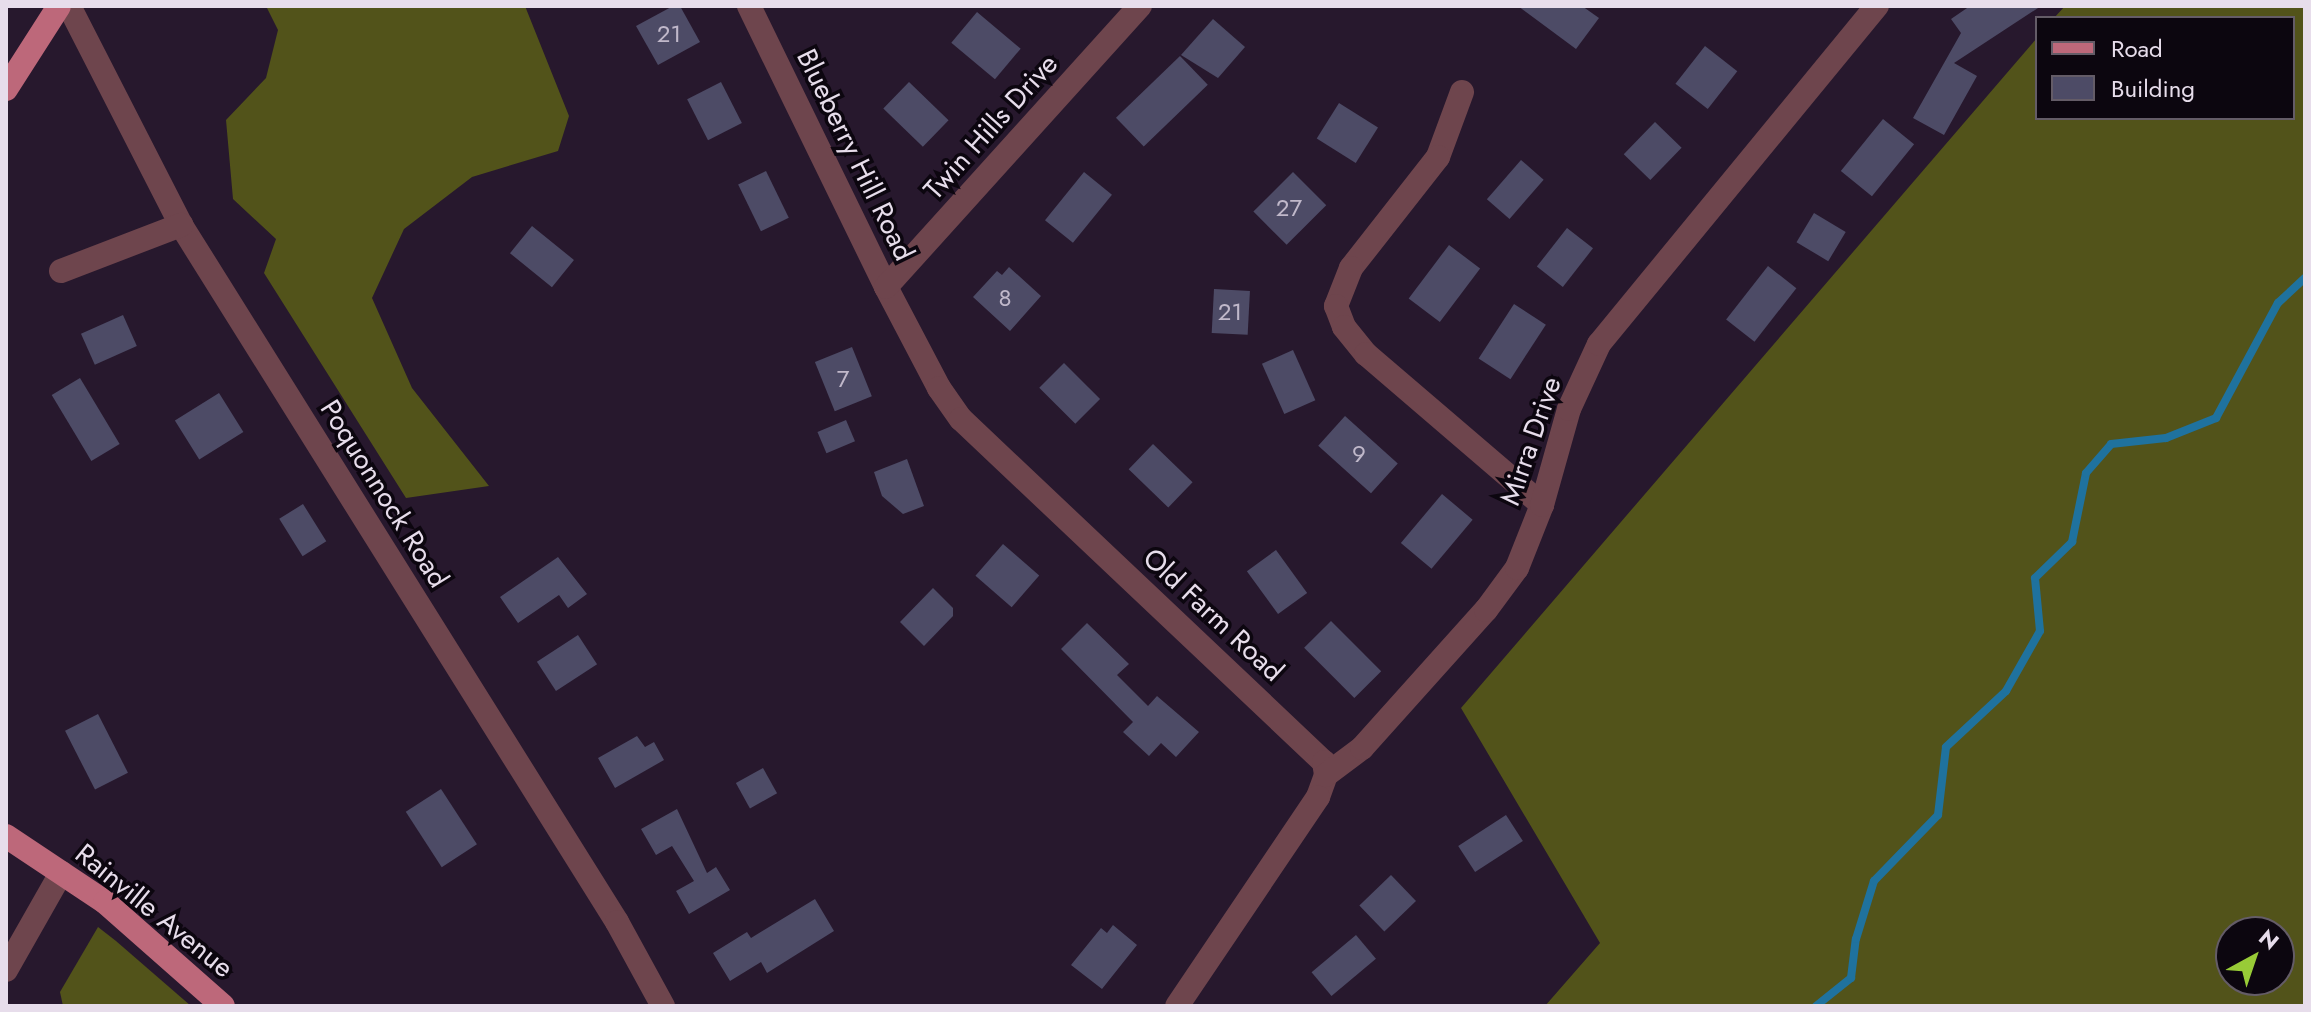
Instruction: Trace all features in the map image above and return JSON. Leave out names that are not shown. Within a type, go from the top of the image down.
[{"type":"main road","points":[[6,89],[59,6]]},
{"type":"main road","name":"Rainville Avenue","points":[[6,836],[105,902],[223,1006]]},
{"type":"street","name":"Poquonnock Road","points":[[69,6],[181,225],[617,922],[663,1006]]},
{"type":"street","name":"Blueberry Hill Road","points":[[749,6],[886,287]]},
{"type":"street","name":"Twin Hills Drive","points":[[886,287],[1140,6]]},
{"type":"street","name":"Mirra Drive","points":[[1326,775],[1362,748],[1486,610],[1517,568],[1542,505],[1569,409],[1599,344],[1876,6]]},
{"type":"street","points":[[1462,92],[1438,157],[1351,268],[1339,286],[1336,306],[1344,327],[1366,354],[1542,505]]},
{"type":"street","points":[[61,271],[181,225]]},
{"type":"street","name":"Old Farm Road","points":[[886,287],[939,388],[961,419],[1313,748],[1324,762],[1326,775]]},
{"type":"street","points":[[1177,1006],[1318,797],[1326,775]]},
{"type":"street","points":[[6,970],[61,873]]},
{"type":"shaded area","points":[[266,6],[525,6],[569,116],[558,151],[472,177],[404,229],[372,298],[412,388],[489,486],[406,498],[264,273],[276,239],[233,199],[226,120],[266,78],[278,30]]},
{"type":"shaded area","points":[[2065,6],[2305,6],[2305,1006],[1545,1006],[1600,943],[1461,708],[2035,40],[2035,120],[2295,120],[2295,16],[2056,16]]},
{"type":"shaded area","points":[[98,927],[191,1006],[63,1006],[60,992]]},
{"type":"building","points":[[673,6],[680,6],[700,42],[658,65],[636,26]]},
{"type":"building","points":[[1518,6],[1582,6],[1599,18],[1576,49]]},
{"type":"building","points":[[1970,6],[2041,6],[1954,63],[1977,76],[1944,135],[1913,118],[1961,33],[1951,19]]},
{"type":"building","points":[[977,12],[1021,49],[995,79],[951,43]]},
{"type":"building","points":[[1213,19],[1245,47],[1218,78],[1181,55]]},
{"type":"building","points":[[1705,46],[1737,71],[1708,109],[1675,84]]},
{"type":"building","points":[[1180,56],[1208,85],[1144,147],[1116,118]]},
{"type":"building","points":[[721,82],[742,123],[708,140],[687,99]]},
{"type":"building","points":[[909,82],[949,120],[923,147],[883,109]]},
{"type":"building","points":[[1339,103],[1378,127],[1356,163],[1317,139]]},
{"type":"building","points":[[1883,119],[1914,144],[1872,196],[1841,171]]},
{"type":"building","points":[[1655,122],[1682,148],[1650,180],[1624,154]]},
{"type":"building","points":[[1521,160],[1544,180],[1510,219],[1487,199]]},
{"type":"building","points":[[766,171],[789,218],[761,231],[738,185]]},
{"type":"building","points":[[1084,172],[1112,195],[1073,243],[1045,220]]},
{"type":"building","points":[[1293,172],[1326,205],[1287,245],[1253,212]]},
{"type":"building","points":[[1814,213],[1846,232],[1828,261],[1796,242]]},
{"type":"building","points":[[532,226],[574,260],[552,287],[510,253]]},
{"type":"building","points":[[1567,228],[1593,248],[1563,287],[1537,267]]},
{"type":"building","points":[[1449,245],[1480,268],[1440,322],[1409,299]]},
{"type":"building","points":[[1768,266],[1796,288],[1755,342],[1726,320]]},
{"type":"building","points":[[1009,267],[1041,296],[1010,331],[973,297],[997,271],[1002,275]]},
{"type":"building","points":[[1214,289],[1250,291],[1248,335],[1212,333]]},
{"type":"building","points":[[1514,304],[1546,325],[1510,379],[1479,359]]},
{"type":"building","points":[[123,315],[137,346],[95,365],[81,334]]},
{"type":"building","points":[[852,347],[872,396],[835,411],[815,362]]},
{"type":"building","points":[[1293,350],[1315,400],[1284,414],[1262,364]]},
{"type":"building","points":[[1064,363],[1100,399],[1075,424],[1039,388]]},
{"type":"building","points":[[80,378],[120,444],[91,461],[52,395]]},
{"type":"building","points":[[219,393],[243,432],[199,460],[175,421]]},
{"type":"building","points":[[1345,416],[1398,464],[1371,493],[1318,446]]},
{"type":"building","points":[[846,420],[855,441],[826,453],[817,432]]},
{"type":"building","points":[[1153,444],[1193,482],[1168,507],[1129,469]]},
{"type":"building","points":[[907,459],[924,506],[903,514],[882,496],[874,472]]},
{"type":"building","points":[[1442,494],[1473,520],[1432,569],[1401,543]]},
{"type":"building","points":[[303,504],[326,541],[303,556],[279,519]]},
{"type":"building","points":[[1003,544],[1039,575],[1012,607],[975,576]]},
{"type":"building","points":[[1276,550],[1307,593],[1278,614],[1247,571]]},
{"type":"building","points":[[558,557],[587,594],[568,608],[559,595],[518,623],[500,597]]},
{"type":"building","points":[[933,588],[953,608],[953,616],[924,646],[900,622]]},
{"type":"building","points":[[1331,621],[1381,671],[1354,698],[1304,648]]},
{"type":"building","points":[[1087,623],[1129,664],[1117,675],[1148,706],[1157,696],[1199,732],[1176,757],[1161,743],[1149,756],[1123,732],[1133,722],[1061,649]]},
{"type":"building","points":[[578,635],[597,664],[556,691],[537,662]]},
{"type":"building","points":[[98,714],[128,773],[95,790],[65,731]]},
{"type":"building","points":[[637,736],[645,747],[654,742],[664,760],[615,788],[598,758]]},
{"type":"building","points":[[763,768],[777,793],[750,808],[736,783]]},
{"type":"building","points":[[441,789],[477,844],[442,867],[406,812]]},
{"type":"building","points":[[677,809],[707,873],[716,867],[730,890],[689,914],[676,891],[694,881],[672,846],[656,855],[641,829]]},
{"type":"building","points":[[1506,815],[1523,841],[1475,872],[1458,846]]},
{"type":"building","points":[[1391,875],[1416,901],[1384,931],[1359,906]]},
{"type":"building","points":[[815,899],[834,931],[767,973],[761,962],[730,981],[713,953],[747,932],[751,938]]},
{"type":"building","points":[[1113,925],[1137,945],[1102,989],[1071,965],[1101,928],[1107,933]]},
{"type":"building","points":[[1356,935],[1376,959],[1331,996],[1312,972]]},
{"type":"waterway","points":[[1816,1006],[1851,978],[1856,939],[1874,881],[1938,815],[1946,747],[2006,691],[2040,631],[2035,578],[2072,542],[2086,473],[2111,444],[2166,438],[2216,418],[2278,303],[2305,278]]}]
